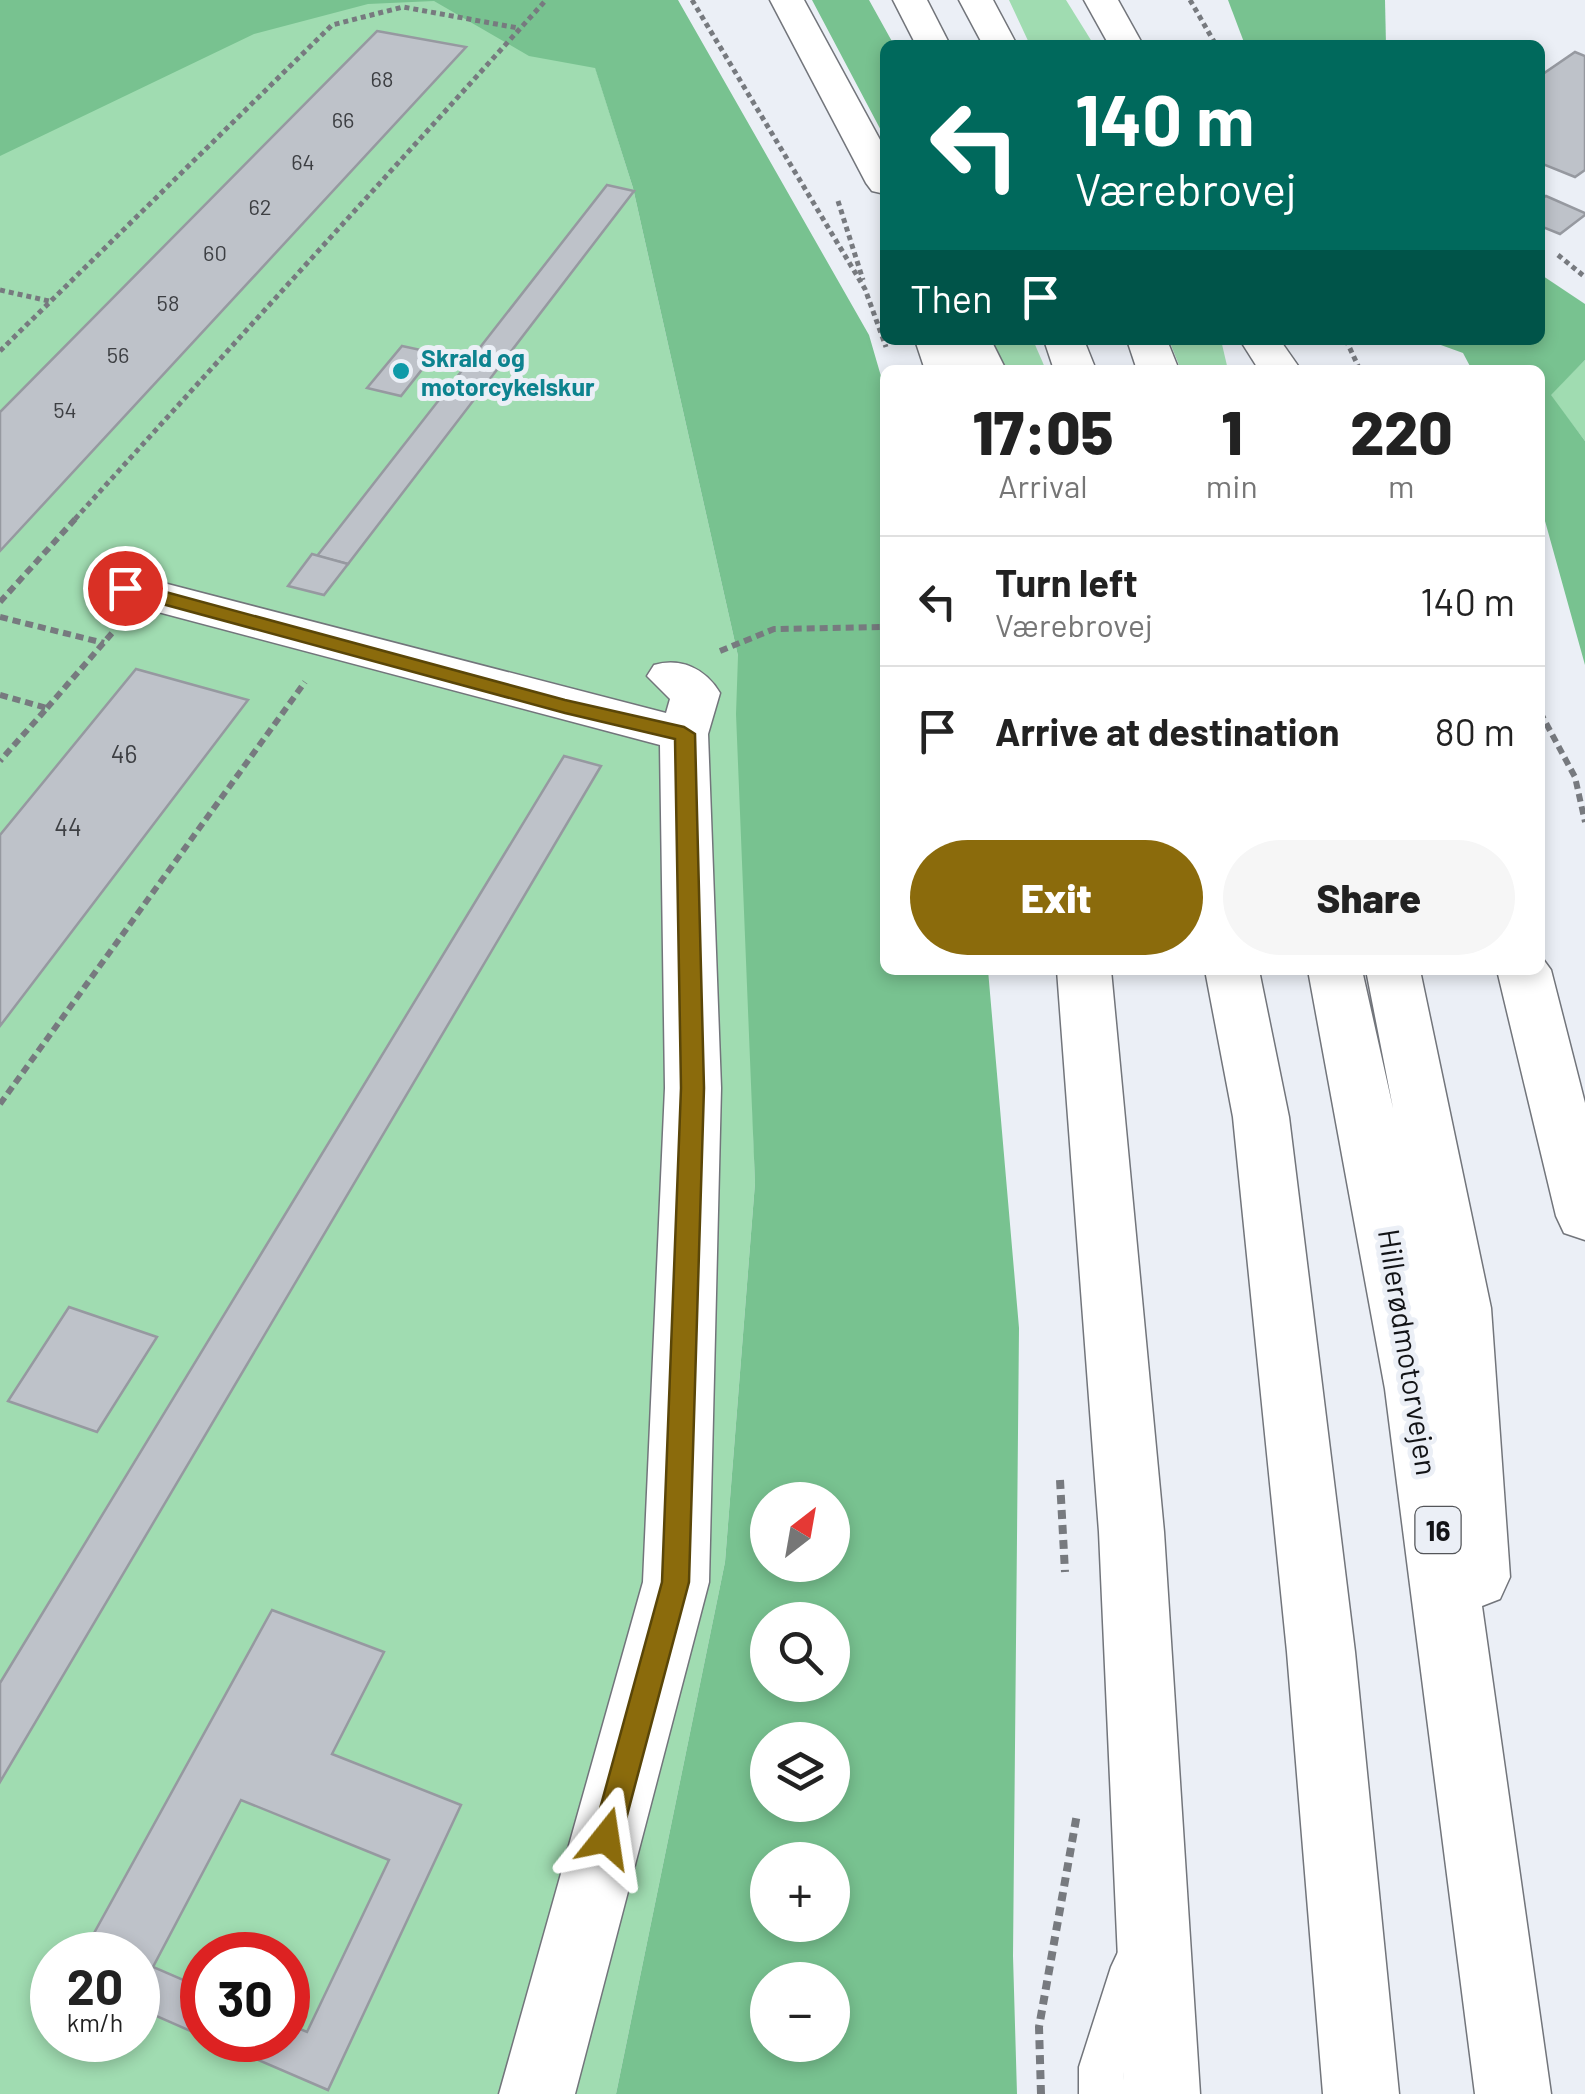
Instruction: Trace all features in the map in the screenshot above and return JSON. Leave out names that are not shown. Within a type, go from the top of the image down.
[{"type":"main road","points":[[787,0],[880,174]]},
{"type":"main road","points":[[910,0],[930,40]]},
{"type":"main road","points":[[976,0],[997,40]]},
{"type":"main road","points":[[1101,0],[1123,40]]},
{"type":"main road","points":[[136,590],[332,645],[684,734]]},
{"type":"main road","points":[[537,2094],[676,1582],[693,1088],[684,734],[696,694],[671,676]]},
{"type":"main road","points":[[1084,975],[1108,1214],[1154,1900],[1162,2094]]},
{"type":"main road","points":[[1194,975],[1261,1116]]},
{"type":"main road","points":[[1233,975],[1261,1116],[1321,1652],[1361,2094]]},
{"type":"main road","name":"Hillerødmotorvejen","points":[[1336,975],[1377,1154],[1460,1666],[1510,2066]]},
{"type":"main road","points":[[1394,975],[1460,1308],[1510,2066]]},
{"type":"main road","points":[[1525,975],[1585,1216]]},
{"type":"lane","points":[[1102,2094],[1101,2067],[1154,1900]]},
{"type":"path","points":[[0,602],[546,0]]},
{"type":"path","points":[[692,0],[866,288],[880,330]]},
{"type":"path","points":[[1190,0],[1213,40]]},
{"type":"path","points":[[0,351],[332,25],[403,7],[519,28]]},
{"type":"path","points":[[1558,255],[1585,277]]},
{"type":"path","points":[[0,290],[50,302]]},
{"type":"path","points":[[885,345],[888,354]]},
{"type":"path","points":[[0,761],[104,642],[136,590]]},
{"type":"path","points":[[0,617],[104,642]]},
{"type":"path","points":[[774,628],[880,626]]},
{"type":"path","points":[[0,1104],[332,645]]},
{"type":"path","points":[[0,695],[47,708]]},
{"type":"path","points":[[1545,721],[1575,776],[1585,822]]},
{"type":"path","points":[[1059,1474],[1066,1589]]},
{"type":"path","points":[[1041,2094],[1039,2027],[1080,1799]]},
{"type":"green space","points":[[0,0],[565,0],[595,67],[633,188],[738,656],[755,1183],[725,1562],[616,2094],[0,2094]]},
{"type":"green space","points":[[0,0],[678,0],[869,335],[880,373],[880,975],[988,975],[1019,1328],[1013,1956],[1017,2094],[616,2094],[725,1562],[755,1183],[736,714],[738,656],[633,188],[595,68],[529,56],[434,1],[368,4],[254,34],[0,156]]},
{"type":"green space","points":[[812,0],[869,0],[891,40],[880,40],[880,129]]},
{"type":"green space","points":[[1009,0],[1066,0],[1091,40],[1028,40]]},
{"type":"green space","points":[[1228,0],[1385,0],[1386,40],[1243,40]]},
{"type":"green space","points":[[1545,277],[1585,304],[1585,360],[1551,395],[1585,441],[1585,665],[1545,521],[1545,365],[1469,365],[1463,353],[1441,345],[1545,345]]},
{"type":"green space","points":[[987,345],[1035,345],[1044,365],[997,365]]},
{"type":"green space","points":[[1171,345],[1222,345],[1227,365],[1179,365]]},
{"type":"green space","points":[[1585,360],[1585,441],[1550,395]]},
{"type":"building","points":[[377,31],[466,47],[0,551],[0,412]]},
{"type":"building","points":[[1575,52],[1585,56],[1585,170],[1575,177],[1545,165],[1545,73]]},
{"type":"building","points":[[607,185],[634,191],[348,564],[317,556]]},
{"type":"building","points":[[1545,197],[1585,215],[1560,234],[1545,228]]},
{"type":"building","name":"Skrald og motorcykelskur","points":[[402,346],[435,353],[401,396],[367,388]]},
{"type":"building","points":[[312,554],[348,564],[324,595],[288,586]]},
{"type":"building","points":[[136,669],[248,700],[0,1026],[0,835]]},
{"type":"building","points":[[564,756],[601,766],[0,1782],[0,1683]]},
{"type":"building","points":[[69,1307],[157,1337],[97,1432],[8,1401]]},
{"type":"building","points":[[272,1610],[384,1652],[332,1754],[461,1805],[328,2090],[263,2062],[310,2062],[310,2026],[389,1860],[241,1800],[160,1954],[160,1932],[95,1932]]},
{"type":"building","points":[[160,1970],[180,1979],[180,2026],[160,2018]]},
{"type":"place","name":"Skrald og motorcykelskur","points":[[401,371]]},
{"type":"route","points":[[125,588],[238,621],[684,734],[693,1088],[676,1582],[606,1838]]}]
